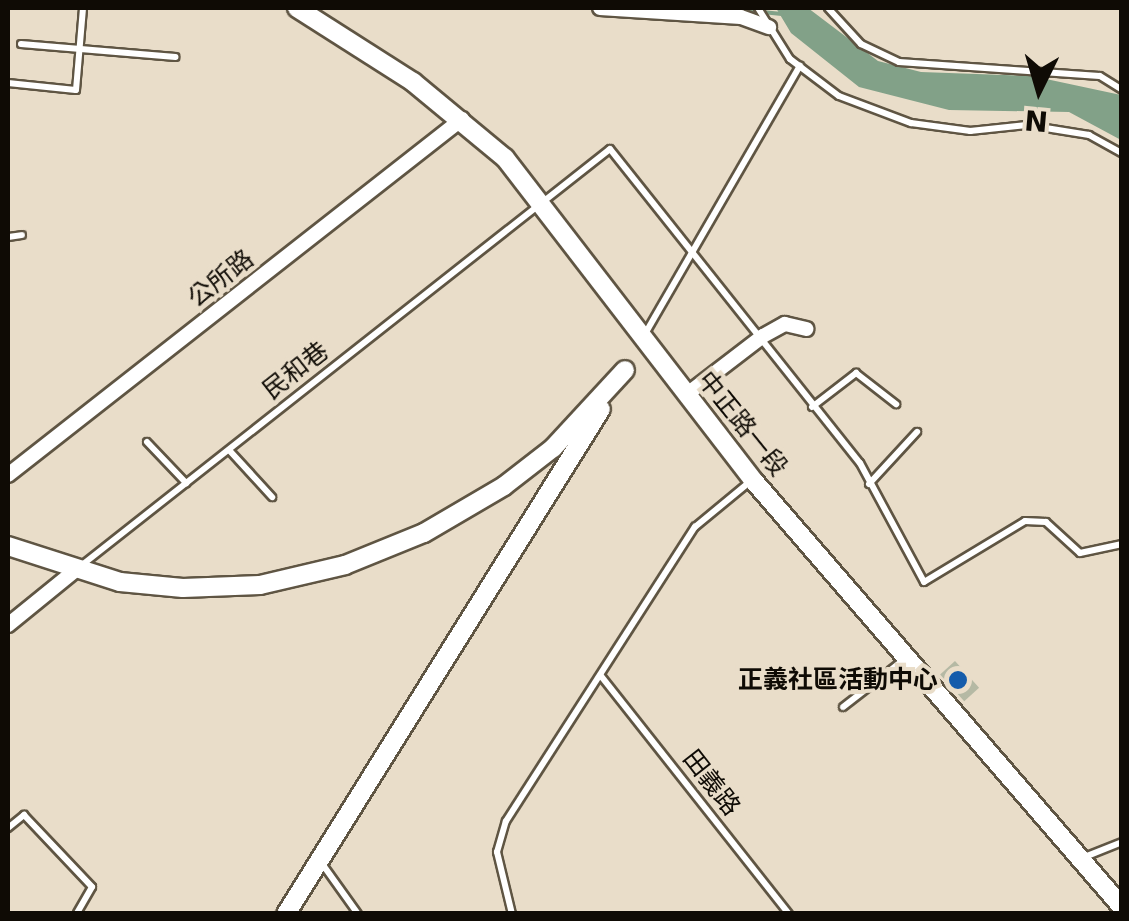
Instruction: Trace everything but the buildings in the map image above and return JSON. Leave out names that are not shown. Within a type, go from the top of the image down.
[{"type":"street","name":"中正路一段","points":[[297,8],[462,119],[540,204],[753,480],[1122,907]]},
{"type":"street","points":[[600,8],[766,22]]},
{"type":"street","name":"公所路","points":[[8,475],[462,119]]},
{"type":"street","points":[[686,395],[763,336],[785,324],[806,329]]},
{"type":"street","points":[[286,914],[643,338]]},
{"type":"street","points":[[8,546],[77,569],[183,588],[260,585],[345,565],[465,509],[553,448],[625,370]]},
{"type":"street","points":[[553,448],[569,461]]},
{"type":"street","points":[[8,625],[77,569]]},
{"type":"lane","points":[[8,83],[76,90],[82,8]]},
{"type":"lane","points":[[758,8],[790,59],[838,96],[910,122],[970,131],[1027,125],[1089,136],[1122,152]]},
{"type":"lane","points":[[832,9],[861,44],[899,62],[1100,76],[1122,90]]},
{"type":"lane","points":[[21,44],[175,57]]},
{"type":"lane","points":[[643,338],[800,66]]},
{"type":"lane","name":"民和巷","points":[[77,569],[610,149],[696,247]]},
{"type":"lane","points":[[8,237],[22,235]]},
{"type":"lane","points":[[696,247],[812,408],[860,463],[924,582],[1025,521],[1046,522],[1080,552],[1122,544]]},
{"type":"lane","points":[[812,408],[856,373],[896,404]]},
{"type":"lane","points":[[869,484],[918,432]]},
{"type":"lane","points":[[146,442],[186,483]]},
{"type":"lane","points":[[229,449],[272,497]]},
{"type":"lane","points":[[512,914],[497,852],[506,821],[695,527],[753,480]]},
{"type":"lane","points":[[843,708],[907,657]]},
{"type":"lane","name":"田義路","points":[[601,676],[789,914]]},
{"type":"lane","points":[[8,828],[24,815],[92,887],[76,913]]},
{"type":"lane","points":[[1082,858],[1122,842]]},
{"type":"lane","points":[[320,860],[358,914]]},
{"type":"shaded area","points":[[776,8],[808,8],[878,61],[921,72],[1032,76],[1121,95],[1121,140],[1069,112],[949,110],[859,87],[791,33]]},
{"type":"waterway","points":[[707,8],[733,10]]},
{"type":"waterway","points":[[742,10],[782,14]]},
{"type":"place","name":"正義社區活動中心","points":[[958,680]]}]
